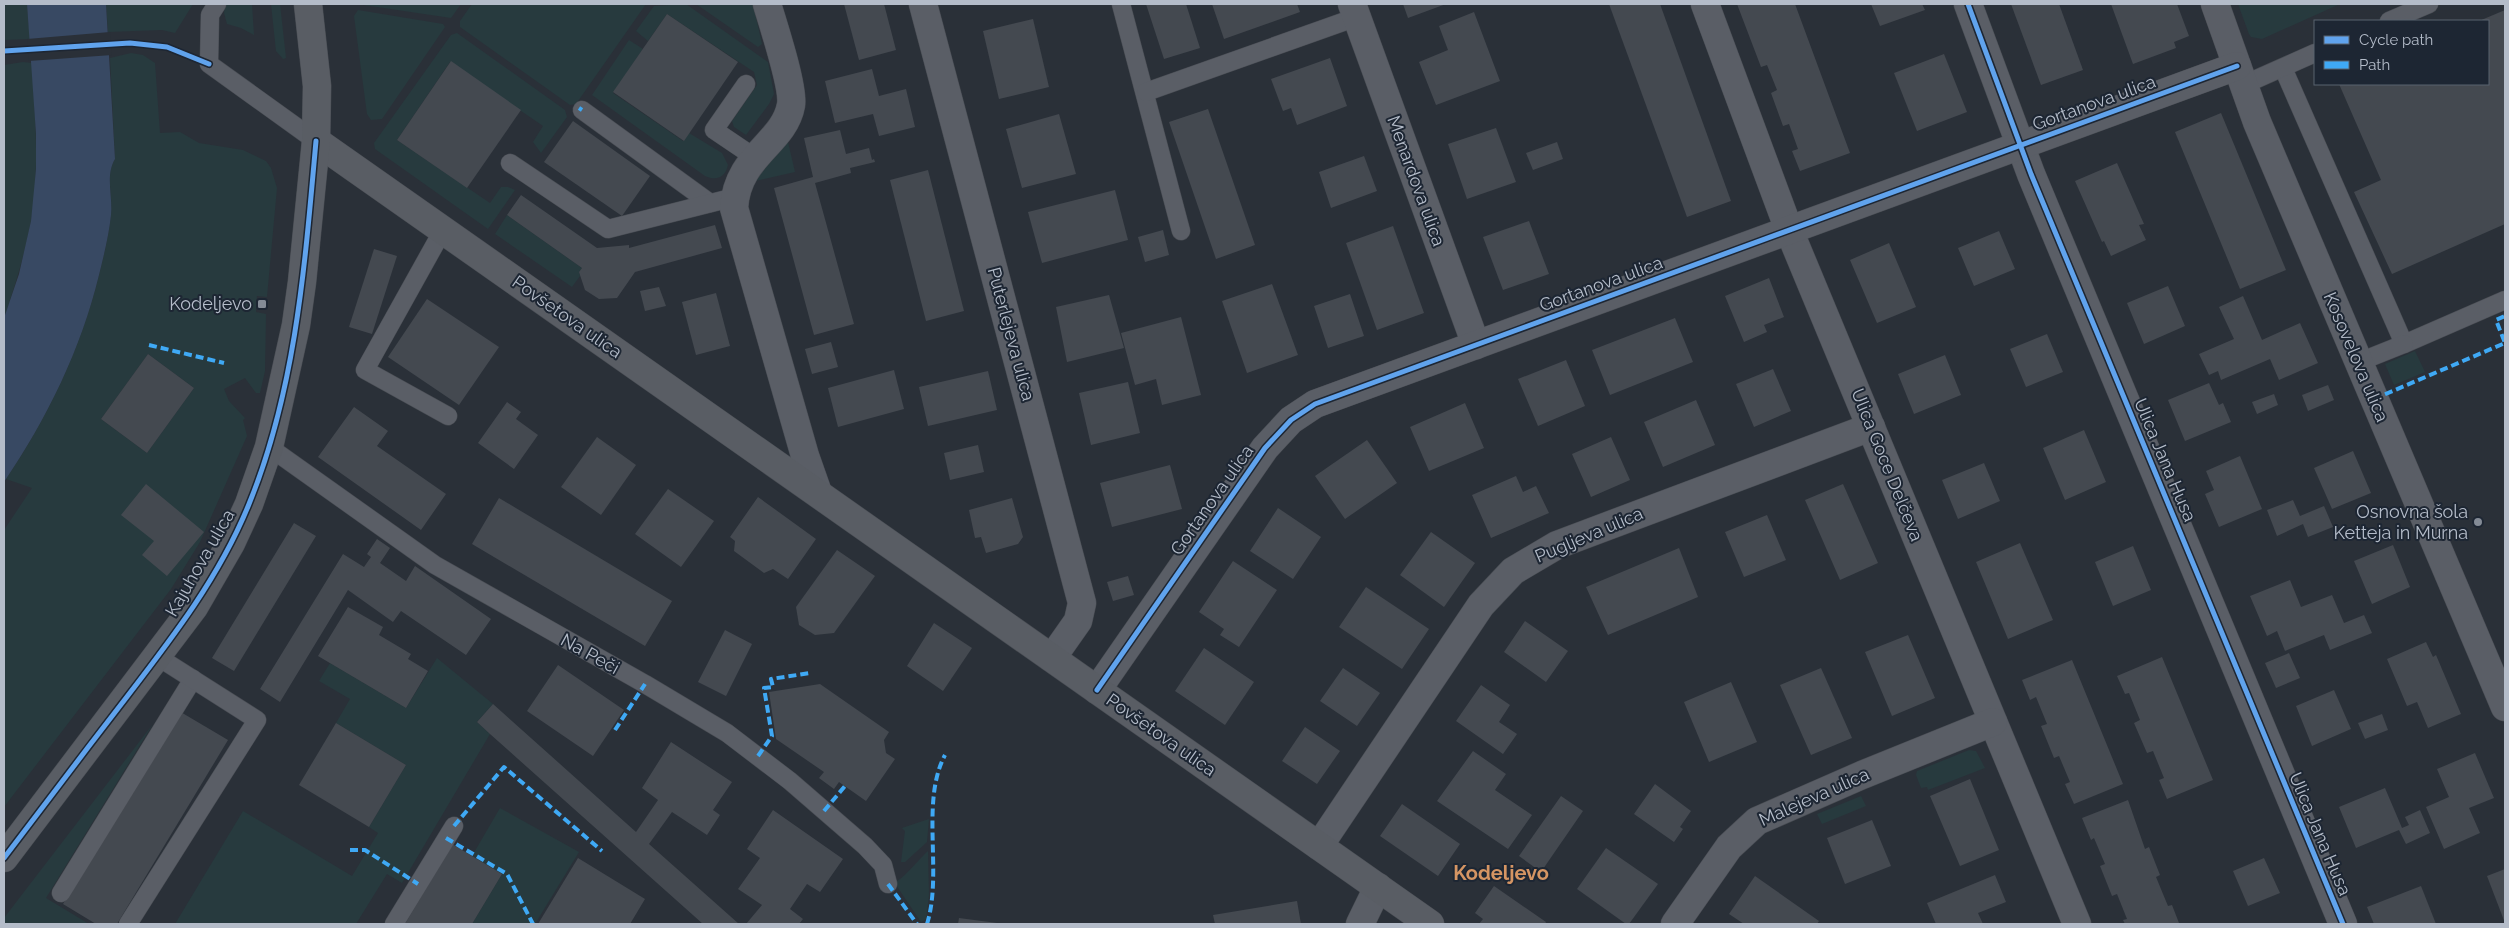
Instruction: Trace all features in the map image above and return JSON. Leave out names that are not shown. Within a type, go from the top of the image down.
[{"type":"street","name":"Kajuhova ulica","points":[[4,858],[194,607],[231,543],[249,504],[270,447],[296,325],[316,141],[316,86],[308,4]]},
{"type":"street","points":[[767,4],[791,105],[784,123],[754,157],[739,181],[722,200],[737,222],[805,456],[818,493]]},
{"type":"street","name":"Puterlejeva ulica","points":[[923,4],[1082,603],[1078,621],[1052,658]]},
{"type":"street","name":"Ulica Goce Delčeva","points":[[1705,4],[1789,230],[2076,924]]},
{"type":"street","name":"Ulica Jana Husa","points":[[1968,4],[2020,145],[2343,924]]},
{"type":"street","name":"Kosovelova ulica","points":[[2215,4],[2257,122],[2505,707]]},
{"type":"street","name":"Menardova ulica","points":[[1354,10],[1476,345]]},
{"type":"street","name":"Gortanova ulica","points":[[1097,690],[1265,448],[1291,420],[1315,404],[2020,145],[2240,75]]},
{"type":"street","name":"Povšetova ulica","points":[[316,141],[1430,924]]},
{"type":"street","name":"Pugljeva ulica","points":[[1319,846],[1481,605],[1513,571],[1557,545],[1871,427]]},
{"type":"street","name":"Malejeva ulica","points":[[1675,924],[1729,847],[1757,821],[1862,775],[1993,722]]},
{"type":"street","points":[[1360,924],[1378,887]]},
{"type":"lane","points":[[216,4],[210,15],[208,64],[316,141]]},
{"type":"lane","points":[[1121,4],[1146,92],[1181,231]]},
{"type":"lane","points":[[2391,20],[2429,4]]},
{"type":"lane","name":"Menardova ulica","points":[[1146,92],[1354,10]]},
{"type":"lane","name":"Gortanova ulica","points":[[2240,75],[2283,68],[2314,53]]},
{"type":"lane","points":[[2283,68],[2404,344]]},
{"type":"lane","points":[[746,84],[714,130],[754,157]]},
{"type":"lane","points":[[582,110],[722,200]]},
{"type":"lane","points":[[510,163],[608,229],[722,200]]},
{"type":"lane","points":[[443,230],[365,370],[448,416]]},
{"type":"lane","points":[[2359,362],[2505,300]]},
{"type":"lane","name":"Na Peči","points":[[270,447],[435,565],[645,684],[727,733],[783,776],[865,846],[883,864],[888,884]]},
{"type":"lane","points":[[128,924],[257,720],[158,657]]},
{"type":"lane","points":[[61,894],[193,679]]},
{"type":"lane","points":[[394,924],[454,826]]},
{"type":"green space","points":[[4,4],[27,4],[30,39],[4,40]]},
{"type":"green space","points":[[106,4],[193,4],[175,33],[162,30],[108,32]]},
{"type":"green space","points":[[225,4],[252,4],[254,35],[241,28],[227,24],[224,13]]},
{"type":"green space","points":[[271,4],[280,4],[286,58],[283,59],[276,51]]},
{"type":"green space","points":[[357,4],[461,4],[451,18]]},
{"type":"green space","points":[[472,4],[646,4],[576,104],[570,105],[460,27],[460,21]]},
{"type":"green space","points":[[686,4],[768,62],[774,94],[769,104],[746,135],[734,127],[732,121],[757,85],[754,72],[667,14],[648,41],[636,31],[654,6]]},
{"type":"green space","points":[[696,4],[753,4],[762,44],[758,47]]},
{"type":"green space","points":[[2238,4],[2340,4],[2262,39],[2251,37]]},
{"type":"green space","points":[[358,10],[443,24],[445,27],[382,119],[371,120],[367,114],[354,16]]},
{"type":"green space","points":[[457,33],[565,110],[567,117],[541,153],[533,142],[543,126],[450,62],[397,140],[490,203],[501,187],[515,190],[488,229],[375,149],[374,143],[451,35]]},
{"type":"green space","points":[[629,40],[643,49],[613,93],[683,141],[689,133],[722,153],[728,165],[722,176],[713,178],[705,176],[592,95]]},
{"type":"green space","points":[[131,53],[143,55],[155,63],[160,133],[180,132],[199,143],[243,150],[266,161],[271,168],[277,188],[267,297],[257,296],[256,312],[266,314],[265,371],[260,393],[256,393],[245,378],[224,389],[229,401],[245,418],[243,420],[247,436],[200,542],[171,589],[4,807],[4,530],[32,488],[6,479],[36,431],[73,355],[92,302],[101,267],[110,222],[110,172],[115,159],[110,58]],"holes":[[[148,354],[194,388],[147,453],[101,419]]]},
{"type":"green space","points":[[23,62],[32,63],[36,142],[34,201],[26,246],[4,318],[4,65]]},
{"type":"green space","points":[[788,142],[795,172],[751,182],[781,145]]},
{"type":"green space","points":[[507,215],[582,268],[579,272],[580,276],[572,287],[495,234]]},
{"type":"green space","points":[[2415,351],[2425,372],[2394,385],[2385,364]]},
{"type":"green space","points":[[437,658],[493,704],[477,722],[490,734],[402,883],[387,874],[356,924],[175,924],[243,811],[352,876],[378,833],[369,827],[406,765],[336,723],[350,699],[319,681],[330,663],[406,708]]},
{"type":"green space","points":[[153,724],[46,898],[89,924],[4,924],[4,918]]},
{"type":"green space","points":[[1969,750],[1976,751],[1985,768],[1928,790],[1927,787],[1921,788],[1916,775],[1917,771]]},
{"type":"green space","points":[[1861,796],[1866,806],[1822,824],[1817,814]]},
{"type":"green space","points":[[500,808],[579,852],[535,924],[472,924],[502,874],[472,856]]},
{"type":"green space","points":[[929,819],[927,842],[905,862],[901,862],[905,831],[902,828]]},
{"type":"green space","points":[[928,851],[929,895],[926,919],[921,922],[896,885],[897,881]]},
{"type":"water","points":[[27,4],[106,4],[115,159],[110,172],[111,208],[108,237],[92,303],[83,330],[61,383],[20,458],[4,482],[4,318],[19,274],[31,221],[36,169],[36,134]]},
{"type":"pier","points":[[110,32],[112,55],[29,61],[27,39]]},
{"type":"building","points":[[844,4],[884,4],[896,50],[859,60]]},
{"type":"building","points":[[1146,4],[1186,4],[1200,48],[1164,59]]},
{"type":"building","points":[[1212,4],[1297,4],[1300,12],[1224,39]]},
{"type":"building","points":[[1403,4],[1446,4],[1408,18]]},
{"type":"building","points":[[1609,4],[1660,4],[1731,201],[1687,217]]},
{"type":"building","points":[[1737,4],[1795,4],[1850,153],[1800,171],[1792,151],[1798,149],[1789,124],[1783,126],[1771,93],[1777,90],[1767,65],[1761,67]]},
{"type":"building","points":[[1871,4],[1922,4],[1925,10],[1880,26]]},
{"type":"building","points":[[2011,4],[2059,4],[2083,70],[2041,85]]},
{"type":"building","points":[[2111,4],[2177,4],[2189,36],[2174,42],[2176,48],[2133,64]]},
{"type":"building","points":[[2505,10],[2505,224],[2392,274],[2354,192],[2381,180],[2339,85],[2489,85],[2489,20],[2481,20]]},
{"type":"building","points":[[1474,12],[1500,81],[1436,105],[1419,62],[1448,50],[1439,26]]},
{"type":"building","points":[[667,14],[738,62],[684,141],[613,92]]},
{"type":"building","points":[[1033,19],[1049,87],[999,99],[983,31]]},
{"type":"building","points":[[1944,54],[1967,112],[1917,131],[1894,73]]},
{"type":"building","points":[[1330,58],[1347,106],[1297,125],[1291,108],[1283,111],[1271,79]]},
{"type":"building","points":[[451,61],[521,110],[467,188],[397,140]]},
{"type":"building","points":[[872,69],[879,96],[906,89],[915,127],[879,136],[873,114],[835,123],[825,81]]},
{"type":"building","points":[[1208,109],[1255,245],[1216,259],[1169,122]]},
{"type":"building","points":[[2221,113],[2286,270],[2240,289],[2175,132]]},
{"type":"building","points":[[1059,114],[1076,174],[1022,188],[1006,129]]},
{"type":"building","points":[[573,121],[650,176],[622,216],[544,162]]},
{"type":"building","points":[[1496,128],[1516,182],[1467,199],[1448,144]]},
{"type":"building","points":[[840,130],[846,154],[869,148],[872,160],[874,159],[875,162],[850,168],[851,173],[815,183],[854,324],[814,335],[774,188],[813,177],[804,138]]},
{"type":"building","points":[[1557,142],[1563,159],[1533,170],[1526,153]]},
{"type":"building","points":[[1364,156],[1377,191],[1331,208],[1319,172]]},
{"type":"building","points":[[2117,163],[2144,224],[2139,225],[2146,240],[2111,256],[2104,241],[2102,242],[2075,181]]},
{"type":"building","points":[[928,170],[964,311],[926,321],[890,180]]},
{"type":"building","points":[[1115,190],[1128,240],[1042,263],[1028,212]]},
{"type":"building","points":[[521,195],[597,248],[629,245],[629,248],[715,225],[722,248],[635,272],[617,298],[599,299],[585,290],[579,272],[582,268],[507,215]]},
{"type":"building","points":[[1529,221],[1549,274],[1503,290],[1483,237]]},
{"type":"building","points":[[1393,226],[1424,313],[1377,330],[1346,243]]},
{"type":"building","points":[[1163,230],[1169,255],[1145,262],[1138,237]]},
{"type":"building","points":[[1999,231],[2015,269],[1974,286],[1958,248]]},
{"type":"building","points":[[1889,243],[1916,307],[1877,323],[1850,260]]},
{"type":"building","points":[[374,249],[397,256],[372,334],[349,327]]},
{"type":"building","points":[[1769,278],[1784,317],[1764,325],[1767,332],[1744,342],[1725,296]]},
{"type":"building","points":[[1272,284],[1298,355],[1247,373],[1222,301]]},
{"type":"building","points":[[2168,286],[2185,326],[2144,344],[2127,303]]},
{"type":"building","points":[[659,287],[666,306],[645,311],[640,291]]},
{"type":"building","points":[[716,293],[730,346],[696,355],[682,302]]},
{"type":"building","points":[[1350,294],[1364,336],[1328,348],[1314,306]]},
{"type":"building","points":[[1109,295],[1124,348],[1067,362],[1056,307]]},
{"type":"building","points":[[2243,296],[2262,340],[2300,323],[2318,363],[2279,380],[2270,359],[2221,380],[2218,371],[2209,375],[2199,354],[2234,339],[2219,307]]},
{"type":"building","points":[[427,299],[499,347],[459,405],[388,357]]},
{"type":"building","points":[[1181,317],[1201,395],[1162,405],[1156,379],[1135,385],[1121,333]]},
{"type":"building","points":[[1675,318],[1693,362],[1610,395],[1592,350]]},
{"type":"building","points":[[2047,334],[2063,372],[2026,387],[2010,349]]},
{"type":"building","points":[[831,342],[838,367],[812,374],[805,349]]},
{"type":"building","points":[[148,354],[194,388],[147,453],[101,419]]},
{"type":"building","points":[[1945,355],[1961,395],[1914,414],[1898,374]]},
{"type":"building","points":[[1566,360],[1585,406],[1538,426],[1518,379]]},
{"type":"building","points":[[1773,369],[1791,411],[1754,427],[1736,384]]},
{"type":"building","points":[[894,370],[904,409],[838,427],[828,388]]},
{"type":"building","points":[[988,371],[997,410],[928,426],[919,387]]},
{"type":"building","points":[[1128,382],[1140,433],[1091,445],[1079,393]]},
{"type":"building","points":[[2209,383],[2219,405],[2223,403],[2231,422],[2185,441],[2168,400]]},
{"type":"building","points":[[2328,385],[2334,400],[2308,411],[2302,395]]},
{"type":"building","points":[[2274,394],[2278,405],[2257,414],[2252,402]]},
{"type":"building","points":[[1696,400],[1715,445],[1663,467],[1644,422]]},
{"type":"building","points":[[507,402],[521,412],[516,419],[538,435],[514,469],[478,443]]},
{"type":"building","points":[[1465,403],[1484,448],[1429,471],[1410,427]]},
{"type":"building","points":[[354,407],[388,431],[377,446],[446,494],[421,530],[318,457]]},
{"type":"building","points":[[2084,430],[2106,482],[2065,500],[2043,448]]},
{"type":"building","points":[[597,437],[636,465],[601,515],[561,487]]},
{"type":"building","points":[[1611,437],[1630,480],[1591,497],[1572,454]]},
{"type":"building","points":[[1367,440],[1397,483],[1345,519],[1315,476]]},
{"type":"building","points":[[978,445],[984,472],[950,480],[944,453]]},
{"type":"building","points":[[2353,451],[2371,493],[2332,509],[2314,468]]},
{"type":"building","points":[[2240,456],[2262,509],[2219,527],[2205,494],[2214,490],[2206,471]]},
{"type":"building","points":[[1984,463],[2000,501],[1958,519],[1942,480]]},
{"type":"building","points":[[1170,465],[1182,509],[1112,527],[1100,483]]},
{"type":"building","points":[[1516,476],[1523,492],[1536,486],[1549,513],[1491,538],[1472,495]]},
{"type":"building","points":[[146,484],[204,532],[167,576],[142,555],[154,541],[121,515]]},
{"type":"building","points":[[1843,484],[1878,563],[1840,580],[1805,500]]},
{"type":"building","points":[[668,489],[714,521],[681,567],[635,534]]},
{"type":"building","points":[[758,497],[816,539],[788,579],[773,569],[764,573],[734,551],[735,541],[730,537]]},
{"type":"building","points":[[499,498],[672,601],[645,646],[472,544]]},
{"type":"building","points":[[1012,498],[1023,537],[1018,544],[986,553],[981,537],[975,538],[969,510]]},
{"type":"building","points":[[2293,500],[2300,516],[2324,506],[2333,527],[2308,537],[2303,524],[2277,536],[2267,510]]},
{"type":"building","points":[[1278,508],[1321,537],[1293,579],[1250,551]]},
{"type":"building","points":[[1767,515],[1786,560],[1744,577],[1725,532]]},
{"type":"building","points":[[294,523],[316,536],[234,671],[212,658]]},
{"type":"building","points":[[1431,532],[1475,563],[1444,607],[1400,575]]},
{"type":"building","points":[[377,539],[390,548],[380,563],[406,581],[415,566],[491,619],[466,655],[401,611],[393,622],[348,590],[280,702],[260,689],[343,554],[364,567],[371,557],[367,554]]},
{"type":"building","points":[[2020,543],[2053,620],[2008,639],[1976,562]]},
{"type":"building","points":[[2393,545],[2410,587],[2372,604],[2354,561]]},
{"type":"building","points":[[2133,546],[2151,590],[2113,606],[2095,562]]},
{"type":"building","points":[[1679,548],[1698,597],[1608,635],[1586,587]]},
{"type":"building","points":[[837,550],[875,576],[834,633],[815,635],[799,625],[796,607]]},
{"type":"building","points":[[1233,561],[1277,590],[1239,647],[1220,635],[1224,629],[1199,612]]},
{"type":"building","points":[[1128,576],[1134,595],[1113,601],[1107,582]]},
{"type":"building","points":[[2290,580],[2301,607],[2332,595],[2344,623],[2364,615],[2372,633],[2330,650],[2324,635],[2285,651],[2277,631],[2267,636],[2250,596]]},
{"type":"building","points":[[1366,587],[1429,629],[1402,669],[1339,627]]},
{"type":"building","points":[[348,607],[383,627],[379,635],[411,654],[408,659],[428,671],[406,708],[318,656]]},
{"type":"building","points":[[1525,621],[1568,651],[1546,682],[1504,652]]},
{"type":"building","points":[[934,623],[972,648],[943,691],[907,666]]},
{"type":"building","points":[[725,630],[752,644],[726,696],[698,682]]},
{"type":"building","points":[[1908,635],[1935,698],[1892,716],[1865,652]]},
{"type":"building","points":[[2426,642],[2433,657],[2436,655],[2461,714],[2428,728],[2417,702],[2407,706],[2387,659]]},
{"type":"building","points":[[1204,648],[1254,682],[1225,725],[1175,691]]},
{"type":"building","points":[[2289,653],[2300,678],[2276,688],[2265,663]]},
{"type":"building","points":[[2162,657],[2213,780],[2167,799],[2159,780],[2164,778],[2153,751],[2147,753],[2134,723],[2140,720],[2129,693],[2125,694],[2117,676]]},
{"type":"building","points":[[2072,660],[2123,784],[2074,804],[2065,784],[2070,782],[2059,756],[2054,758],[2041,726],[2047,724],[2036,697],[2030,700],[2022,680]]},
{"type":"building","points":[[558,665],[624,710],[593,756],[527,711]]},
{"type":"building","points":[[1343,668],[1380,693],[1357,726],[1320,701]]},
{"type":"building","points":[[1821,668],[1852,738],[1811,755],[1780,685]]},
{"type":"building","points":[[1731,682],[1757,742],[1709,762],[1684,702]]},
{"type":"building","points":[[820,684],[889,732],[884,740],[886,753],[895,759],[866,801],[839,782],[834,789],[819,778],[824,772],[776,739],[769,692]]},
{"type":"building","points":[[1481,685],[1510,705],[1499,722],[1517,734],[1503,754],[1456,721]]},
{"type":"building","points":[[2334,690],[2351,729],[2312,746],[2296,706]]},
{"type":"building","points":[[493,704],[636,832],[658,800],[642,788],[671,742],[732,782],[713,810],[720,815],[707,835],[672,812],[649,844],[739,924],[703,924],[490,734],[477,722]]},
{"type":"building","points":[[179,711],[228,740],[117,924],[96,924],[63,904]]},
{"type":"building","points":[[2382,714],[2388,730],[2365,739],[2358,723]]},
{"type":"building","points":[[336,723],[406,765],[369,827],[299,785]]},
{"type":"building","points":[[1305,727],[1340,751],[1317,784],[1282,761]]},
{"type":"building","points":[[1473,751],[1506,774],[1495,790],[1532,815],[1508,849],[1437,801]]},
{"type":"building","points":[[2475,753],[2494,798],[2469,808],[2480,833],[2444,849],[2426,807],[2449,797],[2437,769]]},
{"type":"building","points":[[1970,779],[1999,850],[1960,866],[1930,796]]},
{"type":"building","points":[[1655,784],[1691,811],[1680,827],[1683,829],[1674,842],[1634,814]]},
{"type":"building","points":[[2385,788],[2402,828],[2409,825],[2405,817],[2420,810],[2430,833],[2406,844],[2399,830],[2356,848],[2339,807]]},
{"type":"building","points":[[1561,796],[1583,811],[1541,872],[1519,856]]},
{"type":"building","points":[[2128,800],[2145,849],[2149,847],[2160,875],[2156,877],[2163,894],[2168,906],[2172,905],[2179,923],[2125,924],[2123,920],[2127,919],[2117,894],[2112,896],[2100,866],[2105,864],[2094,838],[2091,840],[2082,818]]},
{"type":"building","points":[[1402,804],[1460,844],[1438,876],[1380,836]]},
{"type":"building","points":[[773,810],[843,859],[820,892],[807,884],[790,909],[803,919],[799,924],[746,924],[762,905],[738,889],[760,858],[747,849]]},
{"type":"building","points":[[1872,820],[1891,866],[1845,884],[1827,838]]},
{"type":"building","points":[[452,844],[502,874],[472,924],[405,924]]},
{"type":"building","points":[[1606,848],[1658,884],[1629,924],[1626,924],[1577,889]]},
{"type":"building","points":[[578,858],[645,899],[630,924],[538,924]]},
{"type":"building","points":[[2264,858],[2280,893],[2248,906],[2233,871]]},
{"type":"building","points":[[2505,869],[2505,923],[2487,876]]},
{"type":"building","points":[[1995,875],[2006,902],[1978,913],[1983,924],[1936,924],[1927,903]]},
{"type":"building","points":[[1755,876],[1819,921],[1817,924],[1744,924],[1729,914]]},
{"type":"building","points":[[1494,886],[1546,922],[1545,924],[1479,924],[1483,919],[1475,913]]},
{"type":"building","points":[[2421,886],[2436,924],[2374,924],[2367,907]]},
{"type":"building","points":[[1297,901],[1301,924],[1215,924],[1213,915]]},
{"type":"building","points":[[959,918],[997,923],[997,924],[958,924]]},
{"type":"marked path","points":[[2374,399],[2505,343],[2496,320],[2505,316]]},
{"type":"marked path","points":[[149,345],[224,363]]},
{"type":"marked path","points":[[758,756],[772,736],[764,688],[773,687],[771,679],[810,673]]},
{"type":"marked path","points":[[615,730],[645,684]]},
{"type":"marked path","points":[[927,924],[933,883],[934,794],[938,774],[945,755]]},
{"type":"marked path","points":[[454,826],[504,767],[602,851]]},
{"type":"marked path","points":[[824,811],[845,786]]},
{"type":"marked path","points":[[446,838],[507,874],[533,924]]},
{"type":"marked path","points":[[350,850],[365,850],[418,884]]},
{"type":"marked path","points":[[888,884],[917,924]]},
{"type":"cycle path","points":[[1968,4],[2031,174],[2343,924]]},
{"type":"cycle path","points":[[4,51],[130,43],[167,47],[209,64]]},
{"type":"cycle path","points":[[1097,690],[1265,448],[1291,420],[1315,404],[2237,66]]},
{"type":"cycle path","points":[[4,858],[178,629],[210,581],[249,504],[278,416],[288,371],[308,233],[316,141]]},
{"type":"place","name":"Kodeljevo","points":[[262,304]]},
{"type":"place","name":"Osnovna šola Ketteja in Murna","points":[[2478,522]]},
{"type":"district","name":"Kodeljevo","points":[[1501,873]]}]
